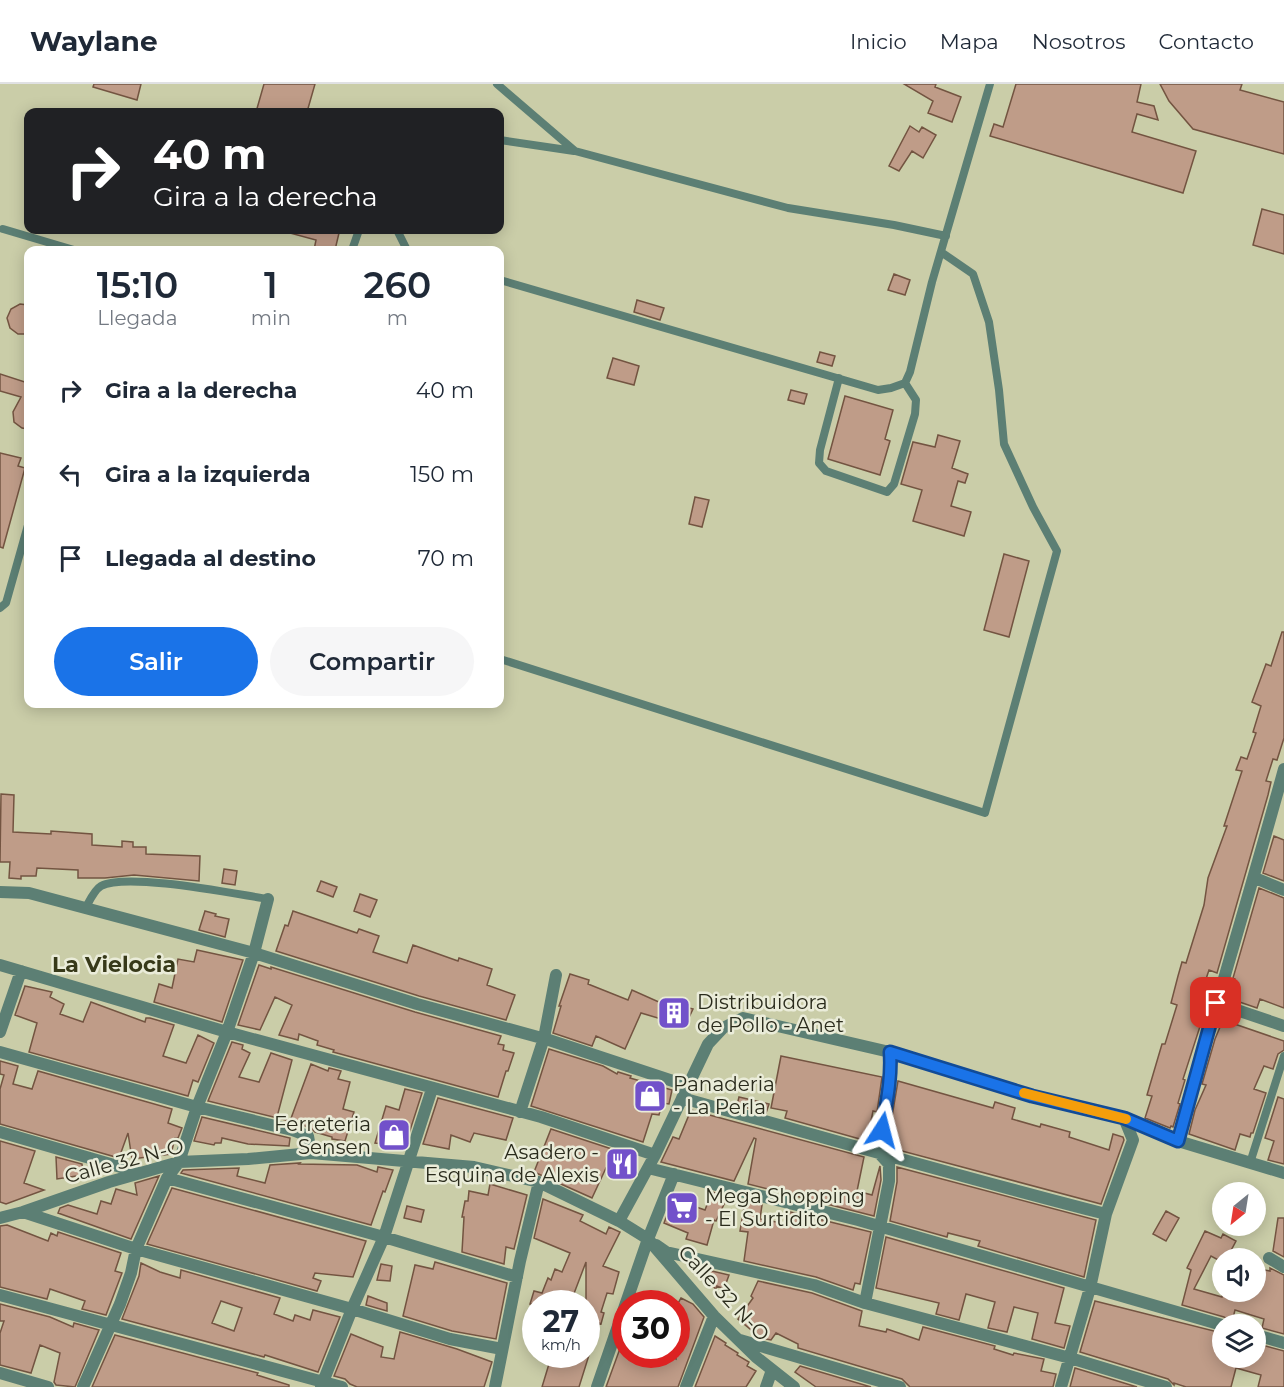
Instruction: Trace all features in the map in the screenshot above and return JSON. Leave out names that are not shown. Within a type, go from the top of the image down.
[{"type":"street","points":[[1178,1141],[1216,1003],[1279,807],[1284,769]]},
{"type":"street","points":[[1255,878],[1284,890]]},
{"type":"street","points":[[0,892],[29,893],[254,952],[417,1004],[544,1038],[688,1086]]},
{"type":"street","points":[[83,1387],[131,1273],[136,1249],[168,1178],[179,1162],[197,1107],[227,1032],[254,952],[268,899]]},
{"type":"street","points":[[0,965],[227,1032],[520,1112],[654,1155]]},
{"type":"street","points":[[0,1032],[21,972]]},
{"type":"street","points":[[520,1112],[544,1038],[556,975]]},
{"type":"street","points":[[1216,1003],[1284,1026]]},
{"type":"street","points":[[618,1221],[648,1168],[708,1044],[723,1028],[743,1018],[890,1052],[1032,1096],[1124,1118],[1178,1141],[1284,1173]]},
{"type":"street","points":[[0,1052],[197,1107],[292,1130],[308,1136],[311,1153]]},
{"type":"street","points":[[878,1152],[889,1087],[890,1052]]},
{"type":"street","points":[[322,1384],[384,1237],[432,1089]]},
{"type":"street","points":[[682,1098],[969,1179],[1106,1214]]},
{"type":"street","points":[[1061,1387],[1090,1287],[1106,1214],[1133,1140],[1124,1118]]},
{"type":"street","points":[[0,1132],[139,1172]]},
{"type":"street","points":[[865,1303],[889,1181],[889,1164],[878,1152]]},
{"type":"street","name":"Calle 32 N-O","points":[[0,1218],[139,1172],[179,1162],[311,1153],[474,1167],[539,1182],[618,1221],[648,1239],[714,1316],[738,1340],[794,1387]]},
{"type":"street","points":[[648,1168],[881,1226],[1212,1323]]},
{"type":"street","points":[[597,1387],[648,1239],[674,1174]]},
{"type":"street","points":[[168,1178],[384,1237],[517,1277]]},
{"type":"street","points":[[495,1387],[539,1182]]},
{"type":"street","points":[[23,1212],[136,1249],[352,1309],[450,1339],[502,1349]]},
{"type":"street","points":[[648,1239],[666,1252],[814,1285],[865,1303],[1070,1358],[1166,1387]]},
{"type":"street","points":[[1269,1258],[1284,1267]]},
{"type":"street","points":[[0,1294],[322,1384],[342,1387]]},
{"type":"street","points":[[686,1387],[714,1316]]},
{"type":"street","points":[[1266,1338],[1284,1343]]},
{"type":"street","points":[[738,1340],[900,1387]]},
{"type":"street","points":[[766,1387],[772,1370]]},
{"type":"street","points":[[0,1373],[48,1387]]},
{"type":"lane","points":[[497,84],[575,151]]},
{"type":"lane","points":[[504,281],[878,390],[891,388],[905,382],[910,372],[941,252],[990,84]]},
{"type":"lane","points":[[504,141],[575,151],[788,208],[946,236]]},
{"type":"lane","points":[[3,229],[60,246]]},
{"type":"lane","points":[[504,659],[985,813],[1057,551],[1033,507],[1004,444],[989,321],[973,274],[941,252]]},
{"type":"lane","points":[[839,378],[820,450],[819,463],[826,471],[887,492],[894,484],[915,414],[915,400],[905,382]]},
{"type":"lane","points":[[0,608],[6,603],[24,539]]},
{"type":"lane","points":[[86,909],[96,890],[102,885],[141,882],[189,886],[268,899]]},
{"type":"lane","points":[[1250,1163],[1284,1056]]},
{"type":"building","points":[[94,84],[141,84],[137,100],[93,87]]},
{"type":"building","points":[[264,84],[315,84],[308,108],[257,108]]},
{"type":"building","points":[[904,84],[936,84],[935,87],[961,97],[952,122],[928,113],[933,101]]},
{"type":"building","points":[[1016,84],[1141,84],[1137,102],[1154,106],[1158,120],[1137,114],[1132,132],[1196,151],[1183,193],[990,136],[994,124],[1003,127]]},
{"type":"building","points":[[1160,84],[1242,84],[1240,90],[1284,102],[1284,154],[1193,129],[1169,101]]},
{"type":"building","points":[[910,126],[919,132],[922,127],[936,135],[923,158],[912,151],[899,171],[889,166]]},
{"type":"building","points":[[1262,209],[1284,215],[1284,254],[1253,245]]},
{"type":"building","points":[[294,234],[339,234],[336,246],[315,246],[316,240]]},
{"type":"building","points":[[894,274],[910,280],[905,295],[888,290]]},
{"type":"building","points":[[637,300],[664,308],[660,320],[634,312]]},
{"type":"building","points":[[24,304],[24,334],[18,334],[10,328],[7,318],[11,309]]},
{"type":"building","points":[[820,352],[835,356],[832,366],[817,362]]},
{"type":"building","points":[[613,358],[639,366],[634,385],[607,378]]},
{"type":"building","points":[[0,374],[24,382],[24,428],[14,422],[13,412],[21,397],[0,391]]},
{"type":"building","points":[[791,390],[807,394],[804,404],[788,400]]},
{"type":"building","points":[[845,396],[893,410],[885,439],[890,441],[880,475],[828,459]]},
{"type":"building","points":[[938,435],[960,441],[952,468],[968,474],[965,483],[958,481],[951,506],[971,512],[964,536],[913,521],[922,490],[901,484],[913,442],[935,447]]},
{"type":"building","points":[[0,453],[21,458],[18,466],[24,468],[24,472],[3,548],[0,547]]},
{"type":"building","points":[[695,497],[709,500],[702,527],[689,524]]},
{"type":"building","points":[[1004,554],[1029,561],[1009,637],[984,630]]},
{"type":"building","points":[[1282,632],[1284,632],[1284,738],[1277,760],[1273,759],[1266,781],[1271,782],[1268,795],[1217,973],[1209,970],[1198,1003],[1204,1005],[1201,1013],[1204,1014],[1183,1079],[1185,1080],[1178,1103],[1180,1104],[1173,1127],[1170,1128],[1145,1118],[1152,1096],[1147,1095],[1162,1044],[1165,1044],[1177,1005],[1171,1003],[1182,962],[1186,963],[1204,905],[1208,878],[1227,826],[1224,826],[1242,771],[1236,770],[1241,757],[1247,759],[1256,733],[1253,732],[1261,706],[1252,702],[1266,664],[1271,666]]},
{"type":"building","points":[[1,794],[14,795],[13,832],[51,834],[51,831],[92,834],[92,845],[122,847],[122,841],[133,842],[133,847],[146,847],[146,854],[200,856],[199,881],[134,875],[78,878],[78,870],[37,868],[36,876],[21,876],[21,879],[9,878],[10,862],[0,862]]},
{"type":"building","points":[[1274,836],[1284,840],[1284,881],[1263,873]]},
{"type":"building","points":[[224,869],[237,871],[235,885],[222,883]]},
{"type":"building","points":[[321,881],[337,887],[333,897],[317,891]]},
{"type":"building","points":[[1259,888],[1284,898],[1284,1008],[1260,999],[1257,1008],[1228,998]]},
{"type":"building","points":[[360,894],[377,900],[370,917],[354,911]]},
{"type":"building","points":[[205,911],[229,919],[225,937],[199,930]]},
{"type":"building","points":[[293,911],[357,933],[359,929],[379,936],[373,952],[407,963],[413,945],[458,961],[459,958],[492,969],[487,985],[515,995],[506,1020],[419,996],[276,951],[285,925],[288,926]]},
{"type":"building","points":[[197,950],[243,960],[222,1022],[154,1002],[159,984],[172,988],[178,959],[194,962]]},
{"type":"building","points":[[259,965],[501,1036],[498,1044],[504,1045],[503,1050],[514,1053],[498,1097],[333,1052],[334,1050],[317,1045],[318,1041],[299,1034],[298,1040],[279,1035],[292,1005],[275,997],[260,1030],[238,1025]]},
{"type":"building","points":[[570,974],[589,980],[588,984],[628,1000],[632,990],[661,1003],[662,1001],[693,1009],[685,1026],[641,1013],[625,1049],[596,1036],[592,1046],[553,1033]]},
{"type":"building","points":[[25,986],[52,992],[50,997],[64,1004],[60,1014],[83,1022],[91,1002],[145,1022],[146,1018],[150,1018],[174,1025],[163,1056],[186,1063],[198,1035],[214,1043],[198,1082],[193,1080],[188,1096],[29,1052],[37,1023],[15,1015]]},
{"type":"building","points":[[1223,1020],[1284,1041],[1284,1050],[1278,1054],[1273,1069],[1264,1066],[1254,1089],[1266,1093],[1253,1133],[1250,1137],[1240,1134],[1235,1150],[1189,1134],[1195,1110],[1206,1085],[1202,1084]]},
{"type":"building","points":[[232,1042],[243,1045],[242,1049],[250,1053],[239,1077],[259,1082],[271,1053],[292,1060],[277,1117],[290,1121],[311,1064],[328,1071],[329,1068],[341,1071],[338,1079],[350,1082],[343,1109],[354,1112],[345,1141],[332,1139],[332,1137],[294,1122],[208,1101]]},
{"type":"building","points":[[549,1049],[603,1066],[617,1074],[618,1072],[631,1076],[630,1078],[672,1090],[669,1104],[662,1103],[659,1115],[652,1114],[643,1142],[531,1106]]},
{"type":"building","points":[[781,1056],[882,1077],[877,1112],[873,1111],[867,1141],[785,1118],[787,1111],[771,1108]]},
{"type":"building","points":[[0,1061],[18,1066],[13,1084],[32,1089],[38,1071],[172,1109],[168,1123],[182,1128],[178,1138],[175,1138],[171,1154],[132,1159],[128,1133],[119,1158],[0,1124],[0,1089],[4,1075],[0,1074]]},
{"type":"building","points":[[898,1081],[993,1108],[995,1102],[1015,1108],[1012,1119],[1070,1132],[1069,1137],[1109,1150],[1113,1134],[1123,1137],[1124,1140],[1101,1204],[887,1147]]},
{"type":"building","points":[[405,1089],[422,1093],[405,1146],[375,1143],[386,1106],[399,1110]]},
{"type":"building","points":[[739,1097],[769,1104],[766,1113],[737,1105]]},
{"type":"building","points":[[1278,1097],[1284,1099],[1284,1164],[1268,1160],[1274,1141],[1265,1138]]},
{"type":"building","points":[[438,1098],[513,1118],[506,1140],[474,1133],[470,1142],[451,1135],[449,1149],[423,1144]]},
{"type":"building","points":[[691,1110],[864,1157],[857,1191],[872,1195],[880,1166],[881,1180],[874,1216],[748,1184],[756,1139],[754,1138],[734,1181],[661,1162],[673,1137],[679,1139]]},
{"type":"building","points":[[202,1117],[290,1138],[289,1146],[248,1144],[222,1138],[221,1143],[214,1145],[194,1141]]},
{"type":"building","points":[[551,1129],[636,1157],[627,1177],[606,1168],[592,1198],[534,1172]]},
{"type":"building","points":[[0,1141],[35,1151],[24,1183],[44,1190],[6,1204],[0,1202]]},
{"type":"building","points":[[56,1157],[82,1164],[83,1175],[57,1179]]},
{"type":"building","points":[[300,1163],[357,1165],[377,1172],[378,1167],[393,1170],[371,1225],[181,1173],[183,1170],[239,1168],[237,1176],[265,1183],[270,1165]]},
{"type":"building","points":[[897,1167],[1096,1220],[1084,1277],[978,1246],[980,1241],[948,1233],[947,1237],[890,1221],[897,1182]]},
{"type":"building","points":[[159,1176],[131,1239],[58,1213],[60,1208],[68,1205],[97,1214],[101,1201],[111,1204],[116,1189],[137,1195],[135,1183]]},
{"type":"building","points":[[490,1184],[527,1195],[514,1249],[506,1247],[504,1264],[462,1252],[464,1217],[462,1217],[469,1191],[488,1195]]},
{"type":"building","points":[[172,1188],[366,1241],[353,1277],[315,1273],[313,1278],[321,1281],[317,1291],[147,1244]]},
{"type":"building","points":[[712,1192],[728,1196],[716,1221],[714,1220],[707,1245],[686,1239],[688,1233],[664,1223],[673,1199],[705,1210]]},
{"type":"building","points":[[543,1199],[583,1215],[580,1221],[606,1234],[609,1227],[620,1232],[603,1266],[619,1272],[612,1294],[607,1293],[601,1312],[604,1313],[601,1324],[600,1290],[586,1290],[586,1262],[575,1290],[543,1290],[548,1278],[551,1280],[555,1269],[562,1272],[570,1253],[534,1238]]},
{"type":"building","points":[[745,1201],[762,1205],[760,1219],[787,1224],[790,1212],[871,1232],[860,1284],[855,1283],[853,1290],[816,1277],[744,1261],[748,1232],[740,1231]]},
{"type":"building","points":[[407,1206],[424,1210],[421,1222],[404,1218]]},
{"type":"building","points":[[1166,1211],[1179,1218],[1166,1241],[1153,1234]]},
{"type":"building","points":[[1278,1218],[1284,1218],[1284,1257],[1273,1251]]},
{"type":"building","points":[[7,1225],[48,1241],[51,1233],[57,1236],[58,1232],[121,1253],[115,1271],[122,1273],[106,1315],[82,1309],[85,1301],[50,1289],[47,1299],[0,1287],[0,1226]]},
{"type":"building","points":[[1205,1231],[1212,1236],[1221,1238],[1227,1236],[1236,1241],[1232,1248],[1212,1248],[1212,1257],[1194,1289],[1212,1294],[1212,1302],[1266,1302],[1266,1270],[1270,1271],[1270,1268],[1284,1275],[1284,1334],[1266,1329],[1266,1314],[1248,1314],[1235,1310],[1234,1314],[1214,1314],[1182,1305],[1191,1270],[1187,1268]]},
{"type":"building","points":[[886,1237],[1064,1288],[1055,1323],[1070,1326],[1064,1348],[1032,1339],[1038,1313],[1014,1307],[1007,1332],[988,1328],[995,1302],[966,1294],[959,1320],[936,1314],[939,1303],[876,1288]]},
{"type":"building","points":[[435,1262],[507,1283],[496,1339],[452,1331],[403,1316],[415,1265],[433,1269]]},
{"type":"building","points":[[141,1263],[180,1278],[181,1270],[280,1298],[274,1314],[293,1321],[295,1315],[310,1320],[313,1310],[340,1317],[318,1372],[265,1355],[264,1357],[122,1319],[139,1276]],"holes":[[[221,1301],[242,1308],[234,1331],[212,1323]]]},
{"type":"building","points":[[381,1264],[392,1266],[390,1281],[377,1280]]},
{"type":"building","points":[[699,1268],[729,1275],[724,1289],[717,1286],[716,1289],[698,1274]]},
{"type":"building","points":[[758,1281],[812,1293],[862,1311],[859,1326],[886,1332],[887,1329],[919,1340],[923,1327],[995,1346],[994,1349],[1013,1355],[1014,1353],[1044,1359],[1041,1371],[1056,1374],[1053,1387],[910,1387],[902,1379],[798,1348],[798,1344],[776,1333],[771,1340],[761,1338],[738,1319],[753,1298],[751,1296]]},
{"type":"building","points":[[368,1296],[387,1303],[387,1311],[366,1305]]},
{"type":"building","points":[[1095,1301],[1212,1330],[1212,1368],[1236,1368],[1231,1387],[1186,1387],[1174,1383],[1174,1385],[1168,1379],[1080,1352]]},
{"type":"building","points":[[690,1302],[704,1317],[690,1355]]},
{"type":"building","points":[[0,1304],[50,1317],[73,1327],[74,1323],[99,1330],[75,1387],[56,1385],[54,1382],[60,1353],[40,1345],[31,1373],[0,1365],[0,1333],[4,1321],[0,1321]]},
{"type":"building","points":[[400,1332],[492,1362],[484,1387],[357,1387],[345,1379],[334,1376],[351,1334],[383,1347],[381,1357],[394,1359]]},
{"type":"building","points":[[115,1335],[258,1373],[257,1375],[289,1385],[289,1387],[92,1387]]},
{"type":"building","points":[[715,1336],[749,1362],[747,1366],[756,1371],[746,1387],[695,1387]]},
{"type":"building","points":[[1266,1346],[1284,1351],[1284,1387],[1258,1387],[1261,1375],[1236,1368],[1266,1368]]},
{"type":"building","points":[[800,1366],[871,1387],[816,1387],[795,1372]]},
{"type":"building","points":[[548,1368],[585,1368],[579,1387],[542,1387]]},
{"type":"building","points":[[613,1368],[685,1368],[678,1387],[606,1387]]},
{"type":"building","points":[[1075,1368],[1137,1387],[1070,1387]]},
{"type":"slow traffic","points":[[1024,1093],[1126,1119]]},
{"type":"place","name":"Distribuidora de Pollo - Anet","points":[[674,1013]]},
{"type":"place","name":"Panaderia - La Perla","points":[[650,1096]]},
{"type":"place","name":"Ferreteria Sensen","points":[[394,1135]]},
{"type":"place","name":"Asadero - Esquina de Alexis","points":[[622,1164]]},
{"type":"place","name":"Mega Shopping - El Surtidito","points":[[682,1208]]},
{"type":"district","name":"La Vielocia","points":[[114,964]]},
{"type":"route","points":[[882,1130],[889,1087],[890,1052],[1032,1096],[1124,1118],[1178,1141],[1216,1003]]}]
